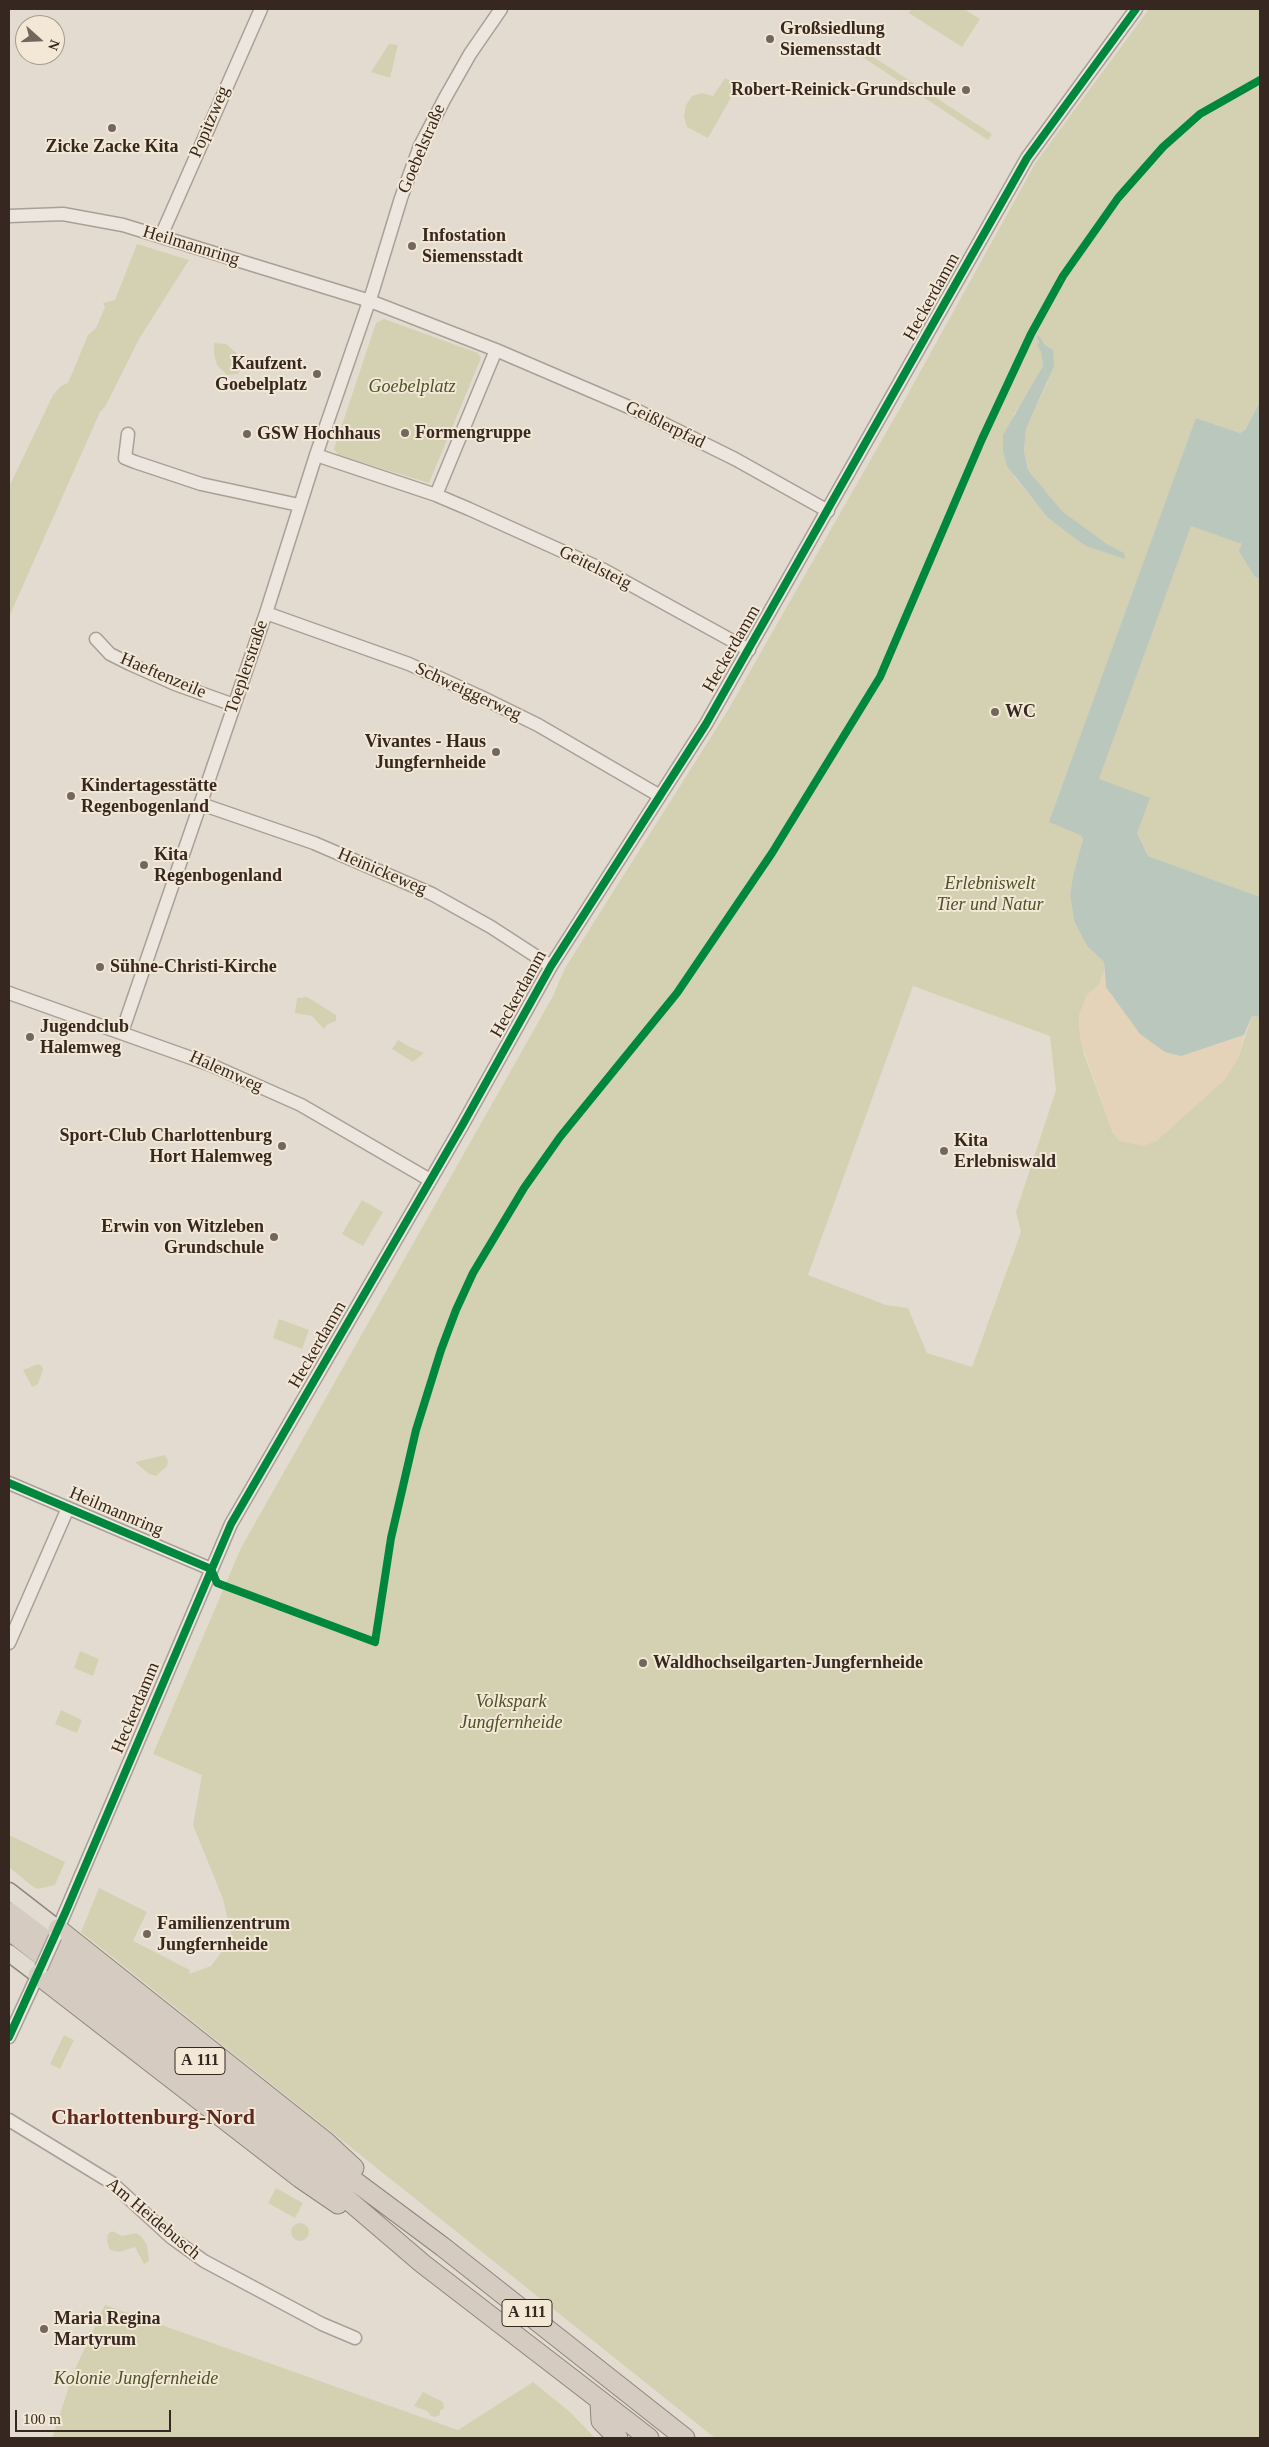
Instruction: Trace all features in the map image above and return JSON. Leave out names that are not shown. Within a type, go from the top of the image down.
[{"type":"highway","name":"A 111","points":[[9,1912],[84,1969],[278,2124],[392,2210],[685,2438]]},
{"type":"highway","name":"A 111","points":[[9,1930],[357,2206],[423,2264],[649,2438]]},
{"type":"highway","points":[[57,1933],[326,2142],[392,2210]]},
{"type":"highway","points":[[40,1972],[300,2178],[336,2203],[357,2206]]},
{"type":"highway","points":[[600,2402],[601,2421],[618,2438]]},
{"type":"highway","points":[[660,2417],[692,2438]]},
{"type":"main road","points":[[9,1891],[57,1933]]},
{"type":"main road","points":[[9,1953],[40,1972]]},
{"type":"street","name":"Popitzweg","points":[[161,236],[260,9]]},
{"type":"street","name":"Goebelstraße","points":[[370,301],[401,198],[420,146],[470,54],[501,9]]},
{"type":"street","name":"Heckerdamm","points":[[9,2037],[57,1933],[231,1524],[551,966],[706,724],[1027,158],[1136,9]]},
{"type":"street","name":"Heilmannring","points":[[9,216],[39,213],[90,218],[161,236],[370,301]]},
{"type":"street","points":[[316,455],[436,495],[496,350],[370,301]]},
{"type":"street","name":"Toeplerstraße","points":[[122,1032],[266,613],[299,505],[370,301]]},
{"type":"street","name":"Geißlerpfad","points":[[496,350],[638,411],[735,459],[828,511]]},
{"type":"street","points":[[128,434],[125,458],[201,484],[299,505]]},
{"type":"street","name":"Geitelsteig","points":[[436,495],[604,570],[749,650]]},
{"type":"street","name":"Schweiggerweg","points":[[266,613],[409,664],[481,697],[538,725],[660,796]]},
{"type":"street","name":"Haeftenzeile","points":[[96,639],[110,654],[130,664],[171,682],[234,705]]},
{"type":"street","name":"Heinickeweg","points":[[201,804],[314,843],[432,894],[491,927],[551,966]]},
{"type":"street","name":"Halemweg","points":[[9,993],[181,1052],[301,1105],[430,1180]]},
{"type":"street","name":"Heilmannring","points":[[9,1483],[211,1569]]},
{"type":"street","points":[[9,1643],[68,1508]]},
{"type":"street","name":"Am Heidebusch","points":[[9,2120],[112,2183],[172,2238],[204,2261],[322,2324],[355,2338]]},
{"type":"green space","points":[[912,9],[964,9],[980,19],[962,47],[909,13]]},
{"type":"green space","name":"Volkspark Jungfernheide","points":[[1149,9],[1260,9],[1260,402],[1245,430],[1240,433],[1196,418],[1080,835],[1083,839],[1070,895],[1074,921],[1087,946],[1104,962],[1104,972],[1098,986],[1087,995],[1079,1016],[1079,1026],[1084,1054],[1113,1133],[1120,1141],[1156,1141],[1225,1079],[1238,1058],[1252,1016],[1260,1017],[1260,2438],[715,2438],[81,1932],[99,1888],[147,1912],[133,1941],[190,1970],[189,1974],[211,1966],[232,1938],[223,1899],[193,1825],[202,1775],[153,1754],[241,1548],[553,996],[565,968],[728,710],[899,410],[1036,162]],"holes":[[[1041,352],[1048,381],[1026,429],[1024,451],[1028,470],[1062,511],[1107,544],[1124,553],[1046,516],[1014,476],[1014,414],[1029,393],[1043,366]],[[913,986],[1050,1036],[1056,1090],[1016,1212],[1021,1232],[972,1367],[927,1353],[908,1308],[886,1305],[808,1275]]]},
{"type":"green space","points":[[389,44],[398,45],[390,78],[371,72]]},
{"type":"green space","points":[[864,51],[992,134],[988,140],[861,56]]},
{"type":"green space","points":[[725,78],[738,85],[708,138],[687,127],[684,117],[686,105],[692,96],[702,93],[713,96]]},
{"type":"green space","points":[[137,244],[189,260],[139,339],[105,407],[100,412],[9,617],[9,487],[53,395],[61,386],[68,383],[88,335],[96,328],[105,307],[103,303],[115,300]]},
{"type":"green space","name":"Goebelplatz","points":[[384,319],[478,353],[481,358],[429,483],[338,455],[334,449],[376,323]]},
{"type":"green space","points":[[214,343],[226,344],[242,358],[243,366],[238,374],[227,375],[217,365]]},
{"type":"green space","points":[[1191,525],[1242,544],[1255,577],[1260,579],[1260,897],[1148,856],[1137,833],[1099,779]]},
{"type":"green space","points":[[307,997],[336,1015],[336,1021],[328,1024],[324,1029],[312,1016],[295,1013],[297,998]]},
{"type":"green space","points":[[398,1040],[424,1053],[413,1062],[392,1049]]},
{"type":"green space","points":[[362,1200],[383,1212],[363,1246],[342,1234]]},
{"type":"green space","points":[[279,1319],[309,1330],[302,1349],[273,1338]]},
{"type":"green space","points":[[38,1364],[42,1366],[43,1370],[38,1384],[32,1387],[23,1370]]},
{"type":"green space","points":[[165,1455],[168,1461],[167,1466],[156,1476],[149,1474],[135,1462]]},
{"type":"green space","points":[[80,1651],[99,1659],[93,1676],[74,1668]]},
{"type":"green space","points":[[61,1710],[82,1720],[77,1733],[55,1724]]},
{"type":"green space","points":[[9,1835],[65,1862],[55,1885],[38,1889],[9,1867]]},
{"type":"green space","points":[[64,2035],[74,2040],[60,2069],[50,2064]]},
{"type":"green space","points":[[276,2188],[303,2203],[295,2218],[268,2203]]},
{"type":"green space","points":[[300,2223],[306,2226],[309,2232],[306,2238],[300,2241],[294,2238],[291,2232],[294,2226]]},
{"type":"green space","points":[[112,2231],[122,2236],[136,2233],[141,2236],[147,2245],[149,2261],[144,2264],[135,2247],[119,2252],[110,2250],[107,2241],[108,2234]]},
{"type":"green space","name":"Kolonie Jungfernheide","points":[[105,2305],[458,2430],[533,2382],[570,2412],[595,2438],[52,2438],[74,2371]]},
{"type":"green space","points":[[423,2392],[443,2402],[444,2408],[440,2411],[440,2415],[431,2416],[427,2411],[414,2406]]},
{"type":"sand","points":[[1104,972],[1106,987],[1215,1045],[1244,1035],[1238,1058],[1225,1079],[1156,1141],[1143,1146],[1120,1141],[1113,1133],[1080,1039],[1079,1016],[1087,995],[1098,986]]},
{"type":"shaded area","points":[[1040,342],[1053,350],[1054,366],[1026,429],[1024,451],[1028,470],[1062,511],[1107,544],[1124,553],[1125,559],[1086,546],[1046,516],[1007,466],[1003,450],[1003,435],[1043,366],[1041,352],[1037,345]]},
{"type":"shaded area","points":[[1260,402],[1260,579],[1255,577],[1239,551],[1242,544],[1191,526],[1099,779],[1150,798],[1137,833],[1148,856],[1260,897],[1260,1017],[1252,1016],[1244,1035],[1181,1056],[1165,1052],[1140,1034],[1106,987],[1104,962],[1087,946],[1074,921],[1070,895],[1083,839],[1080,835],[1049,822],[1196,418],[1240,433],[1245,430]]},
{"type":"waterway","points":[[1038,337],[1043,345]]},
{"type":"cycle path","points":[[9,2037],[66,1911],[231,1524],[463,1124],[551,966],[706,724],[1027,158],[1136,9]]},
{"type":"cycle path","points":[[211,1569],[217,1583],[375,1642],[391,1538],[416,1430],[441,1350],[473,1273],[524,1188],[560,1137],[677,993],[772,853],[880,677],[982,439],[1031,334],[1063,276],[1118,198],[1163,147],[1200,114],[1260,80]]},
{"type":"cycle path","points":[[9,1483],[211,1569]]},
{"type":"place","name":"Großsiedlung Siemensstadt","points":[[770,39]]},
{"type":"place","name":"Robert-Reinick-Grundschule","points":[[966,90]]},
{"type":"place","name":"Zicke Zacke Kita","points":[[112,128]]},
{"type":"place","name":"Infostation Siemensstadt","points":[[412,246]]},
{"type":"place","name":"Kaufzent. Goebelplatz","points":[[317,374]]},
{"type":"place","name":"Formengruppe","points":[[405,433]]},
{"type":"place","name":"GSW Hochhaus","points":[[247,434]]},
{"type":"place","name":"WC","points":[[995,712]]},
{"type":"place","name":"Vivantes - Haus Jungfernheide","points":[[496,752]]},
{"type":"place","name":"Kindertagesstätte Regenbogenland","points":[[71,796]]},
{"type":"place","name":"Kita Regenbogenland","points":[[144,865]]},
{"type":"place","name":"Sühne-Christi-Kirche","points":[[100,967]]},
{"type":"place","name":"Jugendclub Halemweg","points":[[30,1037]]},
{"type":"place","name":"Sport-Club Charlottenburg Hort Halemweg","points":[[282,1146]]},
{"type":"place","name":"Kita Erlebniswald","points":[[944,1151]]},
{"type":"place","name":"Erwin von Witzleben Grundschule","points":[[274,1237]]},
{"type":"place","name":"Waldhochseilgarten-Jungfernheide","points":[[643,1663]]},
{"type":"place","name":"Familienzentrum Jungfernheide","points":[[147,1934]]},
{"type":"place","name":"Maria Regina Martyrum","points":[[44,2329]]},
{"type":"district","name":"Charlottenburg-Nord","points":[[153,2118]]},
{"type":"park label","name":"Erlebniswelt Tier und Natur","points":[[990,894]]}]
